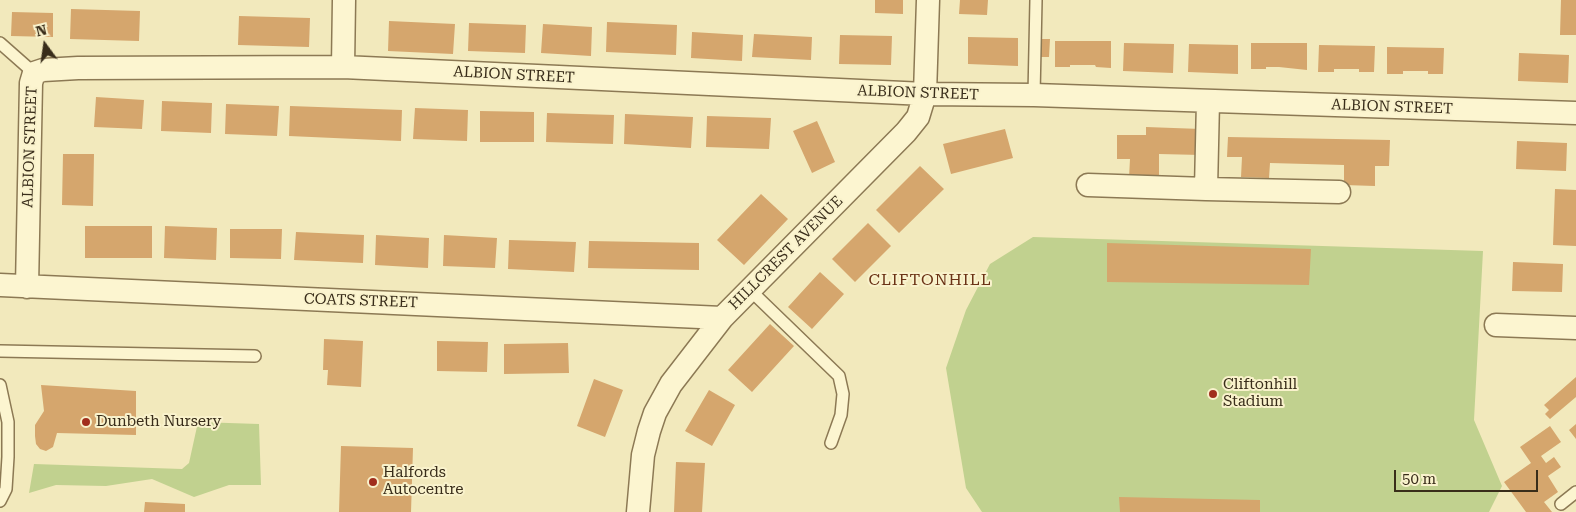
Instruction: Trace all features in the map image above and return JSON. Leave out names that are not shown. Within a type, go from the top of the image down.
[{"type":"street","points":[[343,67],[344,0]]},
{"type":"street","name":"HILLCREST AVENUE","points":[[638,512],[643,455],[655,413],[671,384],[722,318],[906,132],[918,117],[925,94],[928,0]]},
{"type":"street","name":"ALBION STREET","points":[[27,287],[31,83],[34,73],[43,70],[78,68],[343,67],[925,94],[1034,95],[1576,113]]},
{"type":"street","points":[[1206,189],[1208,101]]},
{"type":"street","points":[[1088,185],[1340,192]]},
{"type":"street","name":"COATS STREET","points":[[0,285],[722,318]]},
{"type":"street","points":[[1496,325],[1576,328]]},
{"type":"lane","points":[[1034,95],[1036,0]]},
{"type":"lane","points":[[0,43],[34,73]]},
{"type":"lane","points":[[750,290],[839,376],[843,394],[840,415],[831,443]]},
{"type":"lane","points":[[0,351],[255,356]]},
{"type":"lane","points":[[0,384],[8,422],[8,457],[6,489],[0,501]]},
{"type":"lane","points":[[1561,504],[1576,492]]},
{"type":"green space","name":"Cliftonhill Stadium","points":[[1033,237],[1483,251],[1474,420],[1502,486],[1489,512],[982,512],[966,488],[946,368],[966,310],[990,264]]},
{"type":"green space","points":[[198,422],[259,424],[261,485],[229,485],[194,497],[152,479],[106,486],[56,485],[29,493],[34,464],[182,469],[189,463]]},
{"type":"building","points":[[875,0],[903,0],[903,14],[875,13]]},
{"type":"building","points":[[960,0],[988,0],[987,15],[959,14]]},
{"type":"building","points":[[1561,0],[1576,0],[1576,35],[1560,35]]},
{"type":"building","points":[[71,9],[140,11],[139,41],[70,39]]},
{"type":"building","points":[[12,12],[53,13],[53,37],[11,36]]},
{"type":"building","points":[[239,16],[310,18],[309,47],[238,45]]},
{"type":"building","points":[[389,21],[455,24],[453,54],[388,51]]},
{"type":"building","points":[[607,22],[677,25],[676,55],[606,52]]},
{"type":"building","points":[[469,23],[526,25],[525,53],[468,51]]},
{"type":"building","points":[[543,24],[592,27],[591,56],[541,53]]},
{"type":"building","points":[[692,32],[743,35],[742,61],[691,58]]},
{"type":"building","points":[[754,34],[812,37],[811,60],[752,57]]},
{"type":"building","points":[[840,35],[892,36],[891,65],[839,64]]},
{"type":"building","points":[[968,37],[1018,38],[1018,66],[968,64]]},
{"type":"building","points":[[1041,39],[1050,39],[1049,57],[1040,57]]},
{"type":"building","points":[[1055,41],[1111,41],[1111,68],[1096,67],[1095,65],[1055,67]]},
{"type":"building","points":[[1124,43],[1174,44],[1173,73],[1123,71]]},
{"type":"building","points":[[1251,43],[1307,43],[1307,70],[1279,67],[1251,69]]},
{"type":"building","points":[[1189,44],[1238,45],[1238,74],[1188,72]]},
{"type":"building","points":[[1319,45],[1375,46],[1374,72],[1359,72],[1359,69],[1334,69],[1334,72],[1318,72]]},
{"type":"building","points":[[1387,47],[1444,48],[1443,74],[1428,74],[1428,71],[1403,71],[1403,74],[1387,74]]},
{"type":"building","points":[[1519,53],[1569,55],[1568,83],[1518,81]]},
{"type":"building","points":[[96,97],[144,100],[142,129],[94,127]]},
{"type":"building","points":[[162,101],[212,103],[211,133],[161,131]]},
{"type":"building","points":[[226,104],[279,106],[277,136],[225,134]]},
{"type":"building","points":[[290,106],[402,110],[401,141],[289,136]]},
{"type":"building","points":[[415,108],[468,110],[467,141],[413,139]]},
{"type":"building","points":[[480,111],[534,112],[534,142],[480,142]]},
{"type":"building","points":[[547,113],[614,115],[613,144],[546,142]]},
{"type":"building","points":[[625,114],[693,117],[691,148],[624,144]]},
{"type":"building","points":[[707,116],[771,118],[769,149],[706,147]]},
{"type":"building","points":[[817,121],[835,162],[812,173],[793,131]]},
{"type":"building","points":[[1146,127],[1201,129],[1201,155],[1159,154],[1159,179],[1129,178],[1130,159],[1117,159],[1117,135],[1146,135]]},
{"type":"building","points":[[1005,129],[1013,158],[951,174],[943,144]]},
{"type":"building","points":[[1228,137],[1390,140],[1389,166],[1375,166],[1375,186],[1344,185],[1344,165],[1270,163],[1269,178],[1241,177],[1242,157],[1227,157]]},
{"type":"building","points":[[1517,141],[1567,143],[1566,171],[1516,169]]},
{"type":"building","points":[[63,154],[94,154],[93,206],[62,205]]},
{"type":"building","points":[[920,166],[944,189],[899,233],[876,210]]},
{"type":"building","points":[[1555,189],[1576,190],[1576,246],[1553,245]]},
{"type":"building","points":[[761,194],[788,219],[744,265],[717,240]]},
{"type":"building","points":[[868,223],[891,246],[855,282],[832,259]]},
{"type":"building","points":[[85,226],[152,226],[152,258],[85,258]]},
{"type":"building","points":[[165,226],[217,228],[216,260],[164,258]]},
{"type":"building","points":[[230,229],[282,229],[281,259],[230,258]]},
{"type":"building","points":[[296,232],[364,235],[363,263],[294,260]]},
{"type":"building","points":[[376,235],[429,238],[428,268],[375,265]]},
{"type":"building","points":[[444,235],[497,238],[495,268],[443,266]]},
{"type":"building","points":[[509,240],[576,242],[574,272],[508,269]]},
{"type":"building","points":[[589,241],[699,243],[699,270],[588,268]]},
{"type":"building","points":[[1107,243],[1311,249],[1309,285],[1107,282]]},
{"type":"building","points":[[1513,262],[1563,264],[1562,292],[1512,291]]},
{"type":"building","points":[[820,272],[844,294],[812,329],[788,307]]},
{"type":"building","points":[[770,324],[794,346],[752,392],[728,370]]},
{"type":"building","points":[[324,339],[363,341],[361,387],[327,385],[328,370],[323,370]]},
{"type":"building","points":[[437,341],[488,342],[487,372],[437,371]]},
{"type":"building","points":[[568,343],[569,373],[504,374],[504,344]]},
{"type":"building","points":[[1576,377],[1576,397],[1550,419],[1545,414],[1549,410],[1544,405]]},
{"type":"building","points":[[594,379],[623,390],[605,437],[577,426]]},
{"type":"building","name":"Dunbeth Nursery","points":[[41,385],[136,391],[136,435],[57,433],[53,447],[46,451],[40,449],[36,444],[35,425],[44,411]]},
{"type":"building","points":[[709,390],[735,405],[712,446],[685,431]]},
{"type":"building","points":[[1576,424],[1576,439],[1569,430]]},
{"type":"building","points":[[1550,426],[1561,442],[1541,456],[1546,463],[1554,457],[1561,467],[1548,476],[1558,492],[1544,502],[1552,512],[1526,512],[1504,482],[1531,463],[1520,447]]},
{"type":"building","points":[[341,446],[413,448],[411,512],[339,512]]},
{"type":"building","points":[[676,462],[705,463],[702,512],[674,512]]},
{"type":"building","points":[[1119,497],[1260,500],[1260,512],[1120,512]]},
{"type":"building","points":[[145,502],[185,504],[185,512],[144,512]]},
{"type":"place","name":"Cliftonhill Stadium","points":[[1213,394]]},
{"type":"place","name":"Dunbeth Nursery","points":[[86,422]]},
{"type":"place","name":"Halfords Autocentre","points":[[373,482]]},
{"type":"district","name":"CLIFTONHILL","points":[[930,280]]}]
